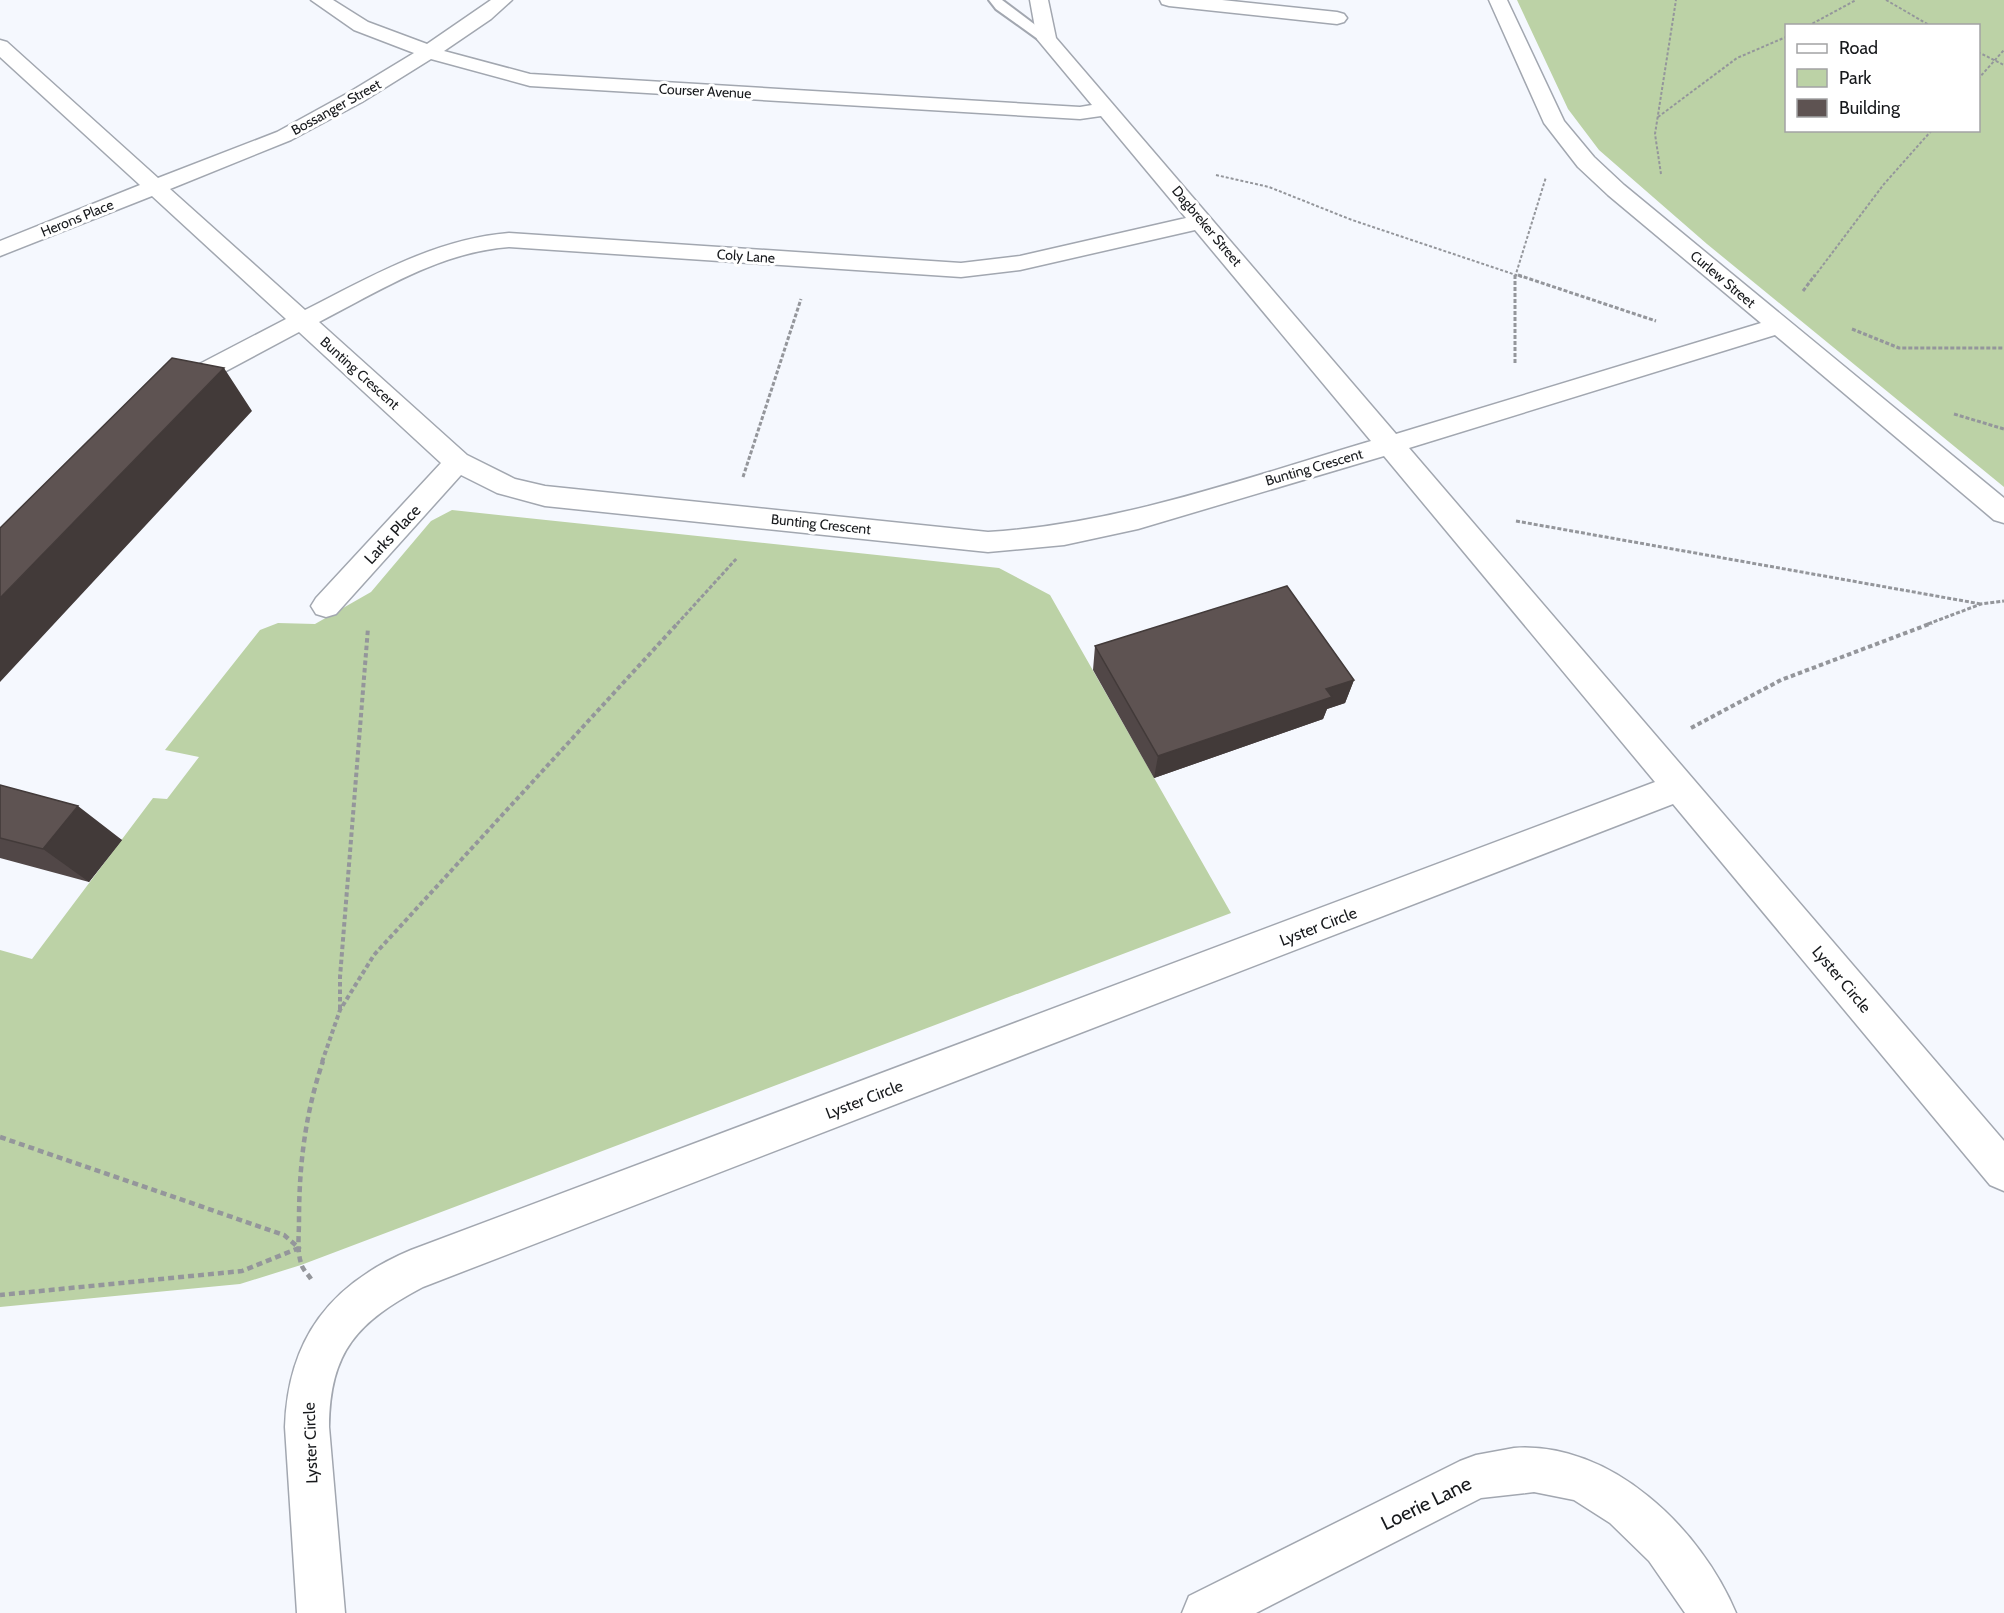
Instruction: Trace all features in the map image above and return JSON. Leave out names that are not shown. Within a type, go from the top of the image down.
[{"type":"street","name":"Courser Avenue","points":[[320,0],[360,26],[451,60],[544,82],[1080,113],[1106,109]]},
{"type":"street","name":"Bossanger Street","points":[[154,187],[284,136],[315,121],[364,94],[480,19],[503,0]]},
{"type":"street","name":"Dagbreker Street","points":[[1039,0],[1047,39],[1392,445]]},
{"type":"street","points":[[1169,0],[1337,18]]},
{"type":"street","name":"Curlew Street","points":[[1498,0],[1554,123],[1586,162],[2004,513]]},
{"type":"street","name":"Bunting Crescent","points":[[0,46],[18,74],[154,187],[458,462],[507,486],[545,496],[988,543],[1045,540],[1103,529],[1392,445],[1779,326]]},
{"type":"street","name":"Herons Place","points":[[0,249],[154,187]]},
{"type":"street","name":"Coly Lane","points":[[155,398],[432,256],[459,246],[489,240],[940,270],[981,270],[1203,221]]},
{"type":"street","name":"Lyster Circle","points":[[1392,445],[2004,1171]]},
{"type":"street","name":"Larks Place","points":[[326,606],[458,462]]},
{"type":"street","name":"Lyster Circle","points":[[321,1613],[306,1404],[317,1360],[342,1319],[363,1298],[386,1283],[411,1271],[1679,787]]},
{"type":"street","name":"Loerie Lane","points":[[1206,1613],[1476,1478],[1513,1470],[1552,1472],[1592,1485],[1627,1506],[1661,1538],[1689,1575],[1712,1613]]},
{"type":"lane","points":[[995,0],[1000,6],[1047,39]]},
{"type":"path","points":[[1646,214],[1666,210],[1655,134],[1676,0]]},
{"type":"path","points":[[1812,24],[1856,0]]},
{"type":"path","points":[[1886,0],[1928,24]]},
{"type":"path","points":[[1658,117],[1737,58],[1785,37]]},
{"type":"path","points":[[1980,77],[2004,50]]},
{"type":"path","points":[[1980,53],[2004,65]]},
{"type":"path","points":[[1779,326],[1792,305],[1884,184],[1930,132]]},
{"type":"path","points":[[1543,398],[1515,381],[1515,273],[1544,178],[1586,162]]},
{"type":"path","points":[[1162,173],[1183,168],[1269,187],[1352,220],[1678,329],[1706,348]]},
{"type":"path","points":[[731,515],[814,261]]},
{"type":"path","points":[[1846,327],[1899,348],[2004,348]]},
{"type":"path","points":[[1445,508],[1663,550],[1778,567],[1981,604]]},
{"type":"path","points":[[342,1319],[301,1265],[299,1248],[299,1175],[304,1131],[313,1089],[340,1010],[374,956],[770,519]]},
{"type":"path","points":[[340,1010],[340,977],[373,555]]},
{"type":"path","points":[[1648,750],[1781,680],[1981,604],[2004,601]]},
{"type":"path","points":[[0,1137],[284,1235],[299,1248]]},
{"type":"path","points":[[0,1295],[242,1271],[299,1248]]},
{"type":"green space","points":[[1517,0],[2004,0],[2004,487],[1707,244],[1599,150],[1568,109]]},
{"type":"green space","points":[[452,510],[999,568],[1050,595],[1231,913],[301,1265],[240,1284],[0,1307],[0,950],[32,959],[153,798],[167,799],[199,757],[165,750],[260,630],[278,623],[315,624],[371,592],[431,521]]},
{"type":"building","points":[[172,358],[224,368],[0,598],[0,528]]},
{"type":"building","points":[[1287,586],[1354,680],[1326,689],[1332,697],[1158,756],[1095,646]]},
{"type":"building","points":[[0,785],[78,806],[43,849],[0,838]]}]
